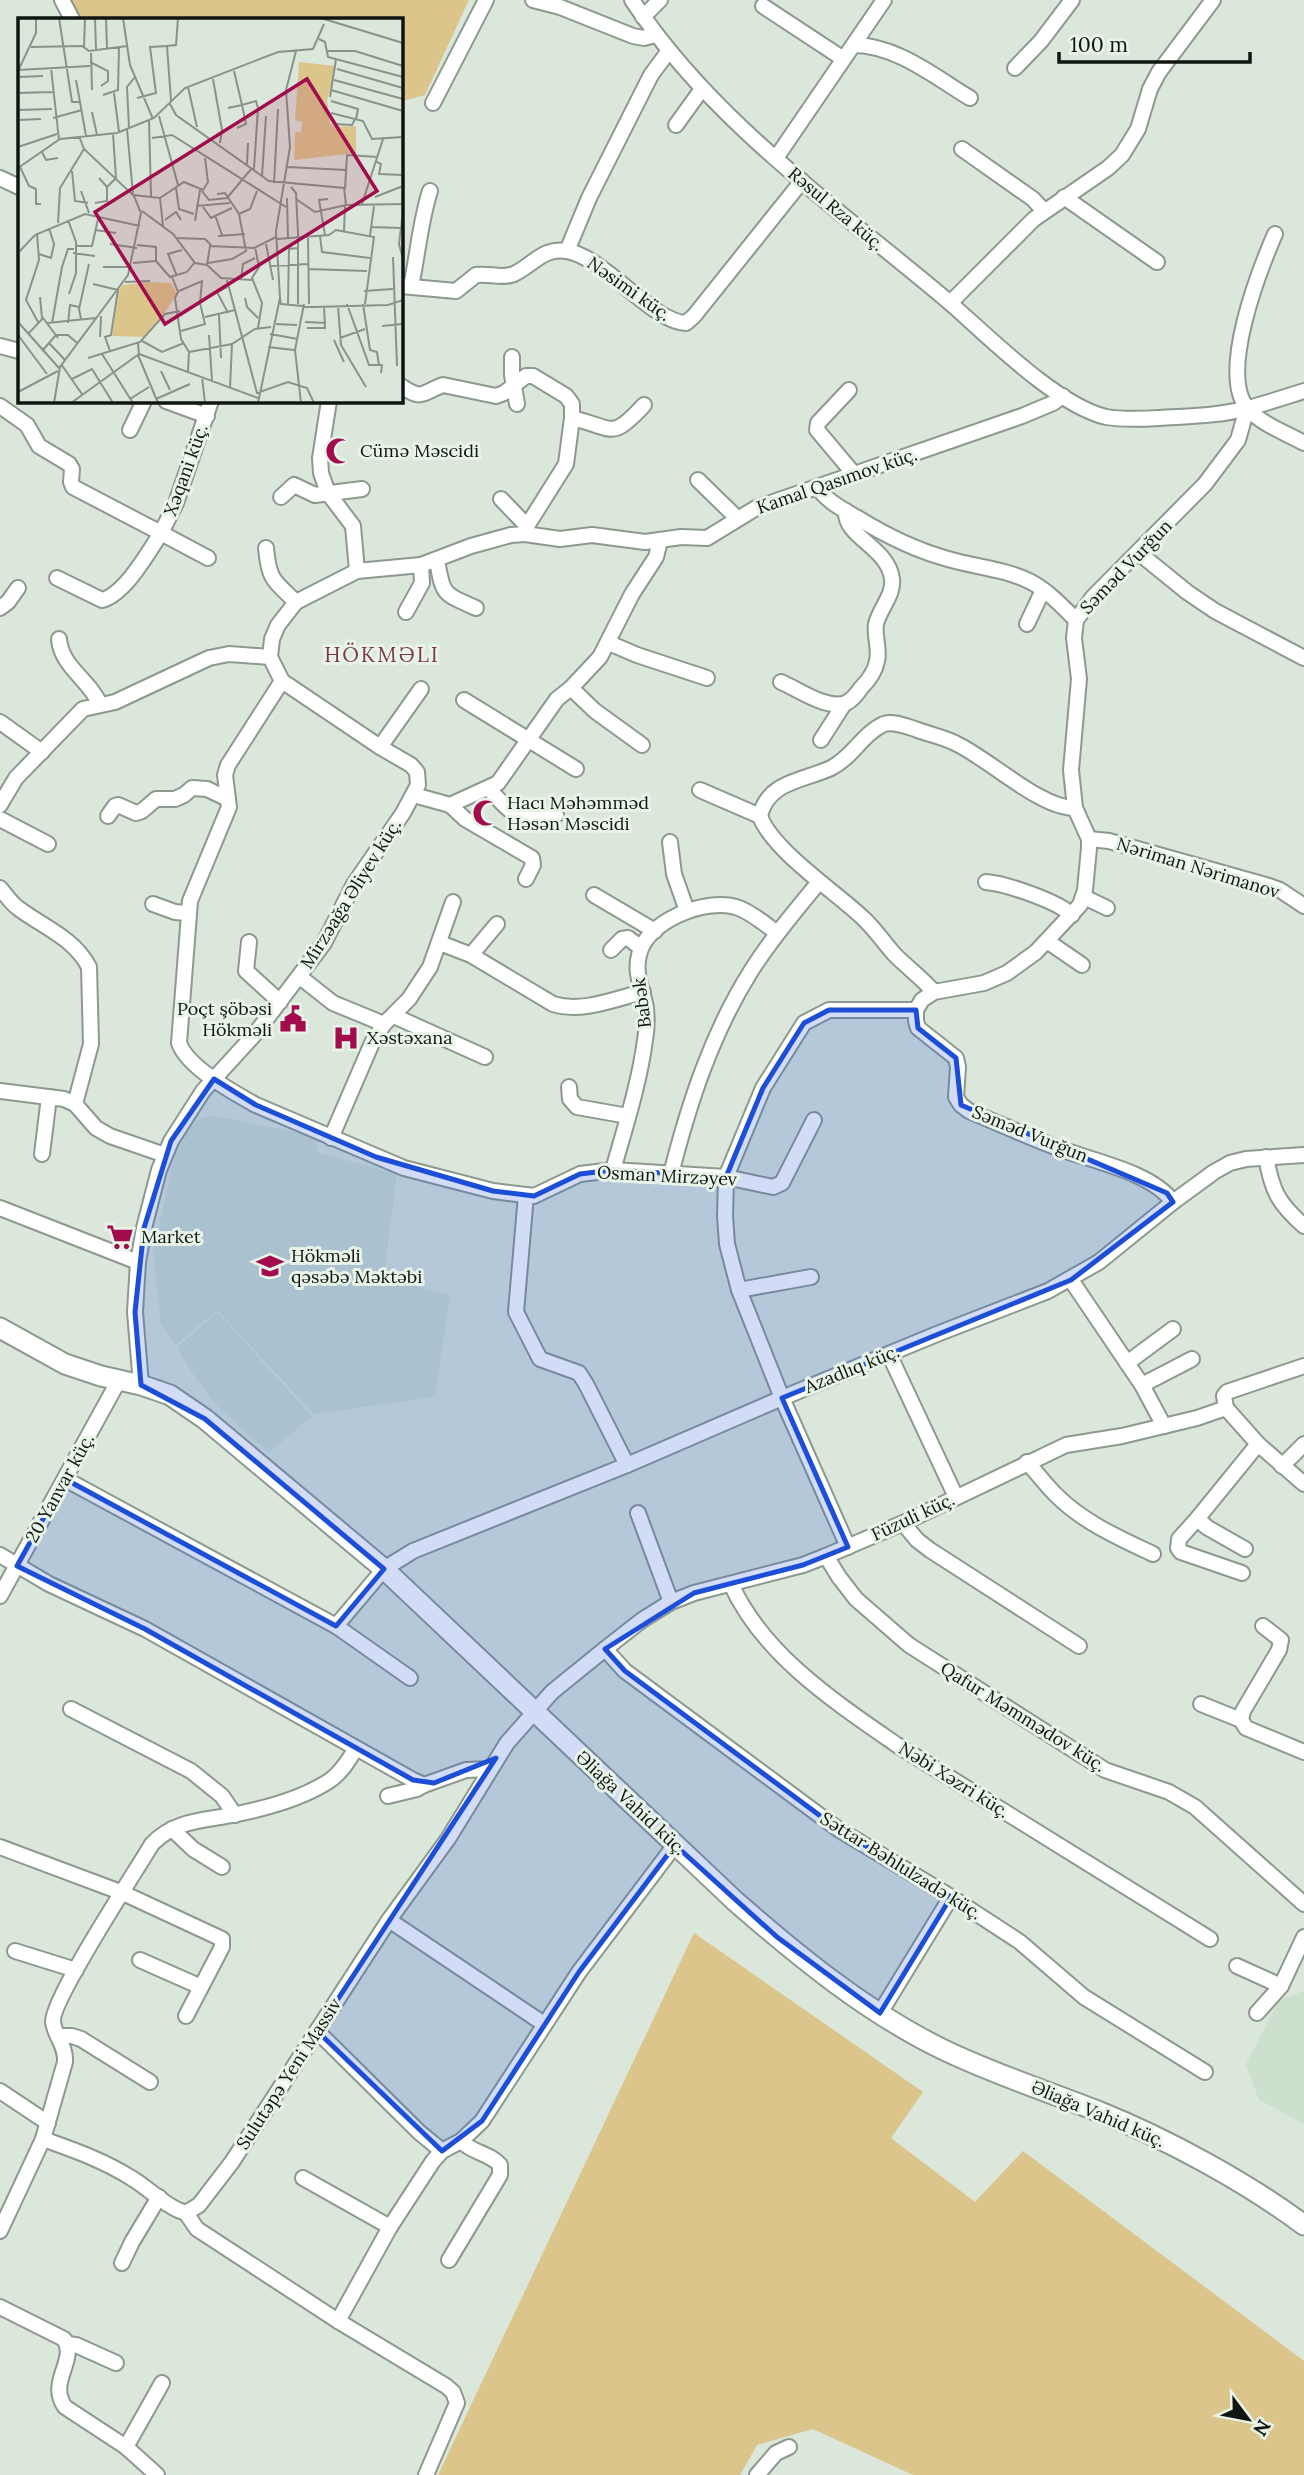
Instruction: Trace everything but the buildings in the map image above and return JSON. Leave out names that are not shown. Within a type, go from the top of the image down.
[{"type":"street","points":[[62,0],[71,18]]},
{"type":"street","points":[[433,103],[486,0]]},
{"type":"street","points":[[533,0],[560,7],[633,36],[644,38],[655,34]]},
{"type":"street","name":"Rəsul Rza küç.","points":[[632,0],[668,52],[702,89],[776,158],[950,303],[983,334],[1063,396]]},
{"type":"street","points":[[643,17],[660,0]]},
{"type":"street","points":[[776,158],[884,0]]},
{"type":"street","points":[[1015,68],[1041,41],[1072,0]]},
{"type":"street","points":[[950,303],[1024,228],[1108,167],[1131,144],[1150,89],[1159,72],[1213,0]]},
{"type":"street","points":[[763,6],[842,58]]},
{"type":"street","points":[[854,45],[870,45],[897,55],[970,98]]},
{"type":"street","points":[[567,251],[595,186],[652,75],[668,52]]},
{"type":"street","points":[[676,125],[702,89]]},
{"type":"street","points":[[962,149],[1033,200],[1044,211]]},
{"type":"street","points":[[0,178],[18,187]]},
{"type":"street","name":"Nəsimi küç.","points":[[406,286],[456,291],[476,275],[505,276],[544,253],[554,250],[567,251],[592,262],[669,319],[685,323],[694,316],[802,181]]},
{"type":"street","points":[[406,286],[420,246],[420,224],[430,191]]},
{"type":"street","points":[[1064,197],[1157,262]]},
{"type":"street","points":[[1275,233],[1255,280],[1241,335],[1239,393],[1247,408],[1260,419],[1304,443]]},
{"type":"street","points":[[0,346],[18,352]]},
{"type":"street","points":[[512,357],[517,404]]},
{"type":"street","points":[[402,387],[419,395],[426,395],[443,385],[496,396],[526,376],[533,376],[566,396],[572,404],[566,464],[526,530],[501,499]]},
{"type":"street","points":[[849,390],[818,423],[817,430],[854,474]]},
{"type":"street","points":[[1063,396],[1095,413],[1128,419],[1180,417],[1247,408],[1304,391]]},
{"type":"street","name":"Kamal Qasımov küç.","points":[[270,657],[272,639],[278,625],[296,602],[357,571],[421,565],[526,530],[560,538],[592,535],[634,541],[660,541],[681,537],[707,538],[756,508],[1039,410],[1063,396]]},
{"type":"street","points":[[130,430],[144,402]]},
{"type":"street","points":[[169,402],[207,416]]},
{"type":"street","name":"Xəqani küç.","points":[[0,406],[27,425],[39,446],[69,464],[73,486],[161,533],[171,515],[211,402]]},
{"type":"street","points":[[329,402],[320,458],[321,473],[328,493],[353,526],[357,571]]},
{"type":"street","points":[[572,418],[607,429],[617,429],[625,426],[644,405]]},
{"type":"street","name":"Səməd Vurğun","points":[[934,992],[974,986],[996,979],[1021,964],[1072,915],[1084,897],[1089,839],[1076,808],[1071,770],[1079,679],[1074,638],[1076,620],[1093,597],[1189,502],[1229,454],[1243,429],[1247,408]]},
{"type":"street","points":[[698,480],[737,518]]},
{"type":"street","points":[[281,497],[294,485],[315,495],[362,489]]},
{"type":"street","points":[[818,488],[824,496],[885,535],[921,551],[1020,578],[1043,590],[1076,620]]},
{"type":"street","points":[[821,740],[844,704],[852,699],[870,678],[878,661],[876,627],[891,590],[889,568],[877,549],[850,528],[846,522],[846,511]]},
{"type":"street","points":[[57,578],[102,600],[110,598],[138,567],[161,533],[208,558]]},
{"type":"street","points":[[877,549],[885,535]]},
{"type":"street","points":[[450,805],[498,783],[557,699],[591,668],[609,643],[632,594],[656,557],[660,541]]},
{"type":"street","points":[[266,548],[268,571],[276,583],[296,602]]},
{"type":"street","points":[[1139,553],[1186,592],[1215,611],[1304,658]]},
{"type":"street","points":[[437,560],[442,587],[448,596],[476,608]]},
{"type":"street","points":[[405,612],[422,583],[421,565]]},
{"type":"street","points":[[0,608],[18,588]]},
{"type":"street","points":[[1027,624],[1043,590]]},
{"type":"street","points":[[59,639],[64,658],[91,687],[100,705]]},
{"type":"street","points":[[609,643],[707,678]]},
{"type":"street","points":[[0,805],[16,778],[83,709],[115,702],[209,658],[229,654],[270,657],[282,681],[380,747],[421,689]]},
{"type":"street","name":"Osman Mirzəyev","points":[[282,681],[228,765],[225,775],[229,807],[194,889],[188,913],[179,1043],[188,1058],[247,1100],[404,1168],[494,1191],[534,1196],[580,1174],[613,1170],[726,1177],[773,1187],[782,1184],[814,1120]]},
{"type":"street","points":[[781,682],[830,704],[844,704]]},
{"type":"street","points":[[571,688],[595,711],[642,745]]},
{"type":"street","points":[[464,700],[576,769]]},
{"type":"street","points":[[0,722],[42,752]]},
{"type":"street","points":[[848,1546],[782,1398],[739,1290],[727,1244],[726,1177],[763,1088],[804,1023],[829,1010],[916,1010],[922,1000],[934,992],[892,952],[863,918],[772,837],[763,826],[760,816],[763,805],[781,786],[830,769],[844,760],[887,723],[955,743],[1056,806],[1076,808]]},
{"type":"street","name":"Mirzəağa Əliyev küç.","points":[[141,1385],[135,1312],[138,1262],[144,1228],[165,1155],[180,1125],[214,1079],[255,1034],[324,943],[365,867],[414,795],[418,778],[411,765],[380,747]]},
{"type":"street","points":[[108,816],[118,805],[136,813],[156,799],[175,799],[184,796],[192,788],[207,789],[228,799]]},
{"type":"street","points":[[489,789],[515,815],[523,819],[539,821],[556,815]]},
{"type":"street","points":[[700,790],[760,816]]},
{"type":"street","points":[[414,795],[450,805],[465,818],[532,859],[533,864],[526,878]]},
{"type":"street","points":[[0,819],[48,844]]},
{"type":"street","name":"Nəriman Nərimanov","points":[[1089,839],[1109,841],[1269,886],[1304,906]]},
{"type":"street","points":[[670,842],[674,874],[687,911]]},
{"type":"street","points":[[671,1174],[690,1103],[724,1022],[750,972],[819,881]]},
{"type":"street","points":[[986,881],[1063,907],[1072,915]]},
{"type":"street","points":[[0,888],[16,907],[74,945],[89,967],[91,1044],[75,1104]]},
{"type":"street","points":[[594,895],[655,931]]},
{"type":"street","points":[[1084,897],[1107,908]]},
{"type":"street","points":[[331,1138],[352,1084],[372,1043],[409,999],[425,975],[440,943],[453,902]]},
{"type":"street","points":[[153,904],[175,912],[188,913]]},
{"type":"street","points":[[611,950],[622,939],[628,938],[641,948],[655,931],[687,911],[719,905],[736,907],[750,913],[777,933]]},
{"type":"street","points":[[471,955],[497,924]]},
{"type":"street","points":[[1047,941],[1082,965]]},
{"type":"street","points":[[250,942],[246,971],[280,1002]]},
{"type":"street","points":[[440,943],[471,955],[553,1004],[566,1008],[580,1008],[643,992]]},
{"type":"street","name":"Babək","points":[[613,1170],[640,1075],[647,1029],[638,972],[641,948]]},
{"type":"street","points":[[300,976],[333,1003],[389,1020],[485,1057]]},
{"type":"street","name":"Səməd Vurğun","points":[[916,1010],[918,1028],[956,1058],[956,1097],[969,1111],[1058,1148],[1142,1178],[1167,1193],[1173,1202]]},
{"type":"street","points":[[569,1087],[570,1099],[577,1107],[628,1116]]},
{"type":"street","points":[[0,1091],[49,1097],[75,1104],[96,1128],[110,1136],[165,1155]]},
{"type":"street","points":[[42,1154],[49,1097]]},
{"type":"street","name":"Azadlıq küç.","points":[[336,1626],[384,1569],[414,1551],[1048,1291],[1070,1280],[1122,1245],[1173,1202],[1230,1163],[1304,1155]]},
{"type":"street","points":[[1266,1157],[1275,1195],[1304,1227]]},
{"type":"street","points":[[526,1195],[516,1312],[540,1359],[579,1373],[627,1465]]},
{"type":"street","points":[[0,1208],[138,1262]]},
{"type":"street","points":[[739,1290],[811,1277]]},
{"type":"street","points":[[1070,1280],[1142,1385],[1164,1426]]},
{"type":"street","name":"Əliağa Vahid küç.","points":[[0,1328],[65,1364],[170,1395],[205,1419],[384,1569],[675,1845],[777,1937],[880,2013],[955,2054],[1102,2113],[1170,2144],[1272,2203],[1304,2225]]},
{"type":"street","points":[[1127,1363],[1173,1329]]},
{"type":"street","points":[[889,1354],[956,1497]]},
{"type":"street","points":[[1142,1385],[1192,1359]]},
{"type":"street","points":[[1304,1366],[1227,1392],[1224,1396],[1226,1408],[1258,1444],[1304,1484]]},
{"type":"street","name":"20 Yanvar küç.","points":[[0,1596],[119,1380]]},
{"type":"street","name":"Füzuli küç.","points":[[534,1711],[552,1692],[605,1649],[642,1620],[671,1602],[694,1592],[803,1565],[826,1556],[1066,1445],[1164,1426],[1226,1408]]},
{"type":"street","points":[[1241,1573],[1181,1552],[1177,1545],[1179,1539],[1258,1444]]},
{"type":"street","points":[[1282,1466],[1304,1444]]},
{"type":"street","points":[[1027,1462],[1057,1496],[1077,1513],[1112,1535],[1153,1554]]},
{"type":"street","points":[[65,1479],[336,1626],[410,1678]]},
{"type":"street","points":[[638,1513],[671,1602]]},
{"type":"street","points":[[1197,1518],[1208,1528],[1245,1549]]},
{"type":"street","points":[[902,1523],[930,1550],[1079,1646]]},
{"type":"street","points":[[0,1555],[69,1594],[145,1629],[424,1785]]},
{"type":"street","name":"Qafur Məmmədov küç.","points":[[826,1556],[856,1599],[909,1645],[1105,1770],[1169,1792],[1195,1807],[1304,1904]]},
{"type":"street","name":"Nəbi Xəzri küç.","points":[[731,1584],[739,1603],[756,1628],[797,1669],[851,1713],[897,1745],[1210,1939]]},
{"type":"street","points":[[1241,1720],[1279,1650],[1281,1640],[1263,1626]]},
{"type":"street","name":"Səttar Bəhlulzadə küç.","points":[[605,1649],[625,1671],[838,1829],[1020,1942],[1084,1997],[1205,2072]]},
{"type":"street","points":[[1201,1704],[1241,1720],[1246,1728],[1304,1752]]},
{"type":"street","points":[[71,1709],[191,1771],[222,1797],[235,1815]]},
{"type":"street","name":"Sulutəpə Yeni Massiv","points":[[186,2213],[200,2205],[232,2162],[389,1920],[448,1839],[507,1743],[534,1711]]},
{"type":"street","points":[[0,2231],[43,2139],[65,2062],[65,2051],[53,2022],[55,2013],[76,1970],[152,1844],[162,1834],[203,1818],[235,1815],[300,1795],[329,1781],[344,1767],[356,1748]]},
{"type":"street","points":[[388,1796],[417,1789],[466,1770],[490,1769]]},
{"type":"street","points":[[172,1829],[193,1849],[222,1867]]},
{"type":"street","points":[[338,2321],[390,2227],[442,2151],[461,2141],[489,2112],[579,1972],[675,1845]]},
{"type":"street","points":[[0,1847],[123,1893],[222,1939],[222,1947],[186,2016]]},
{"type":"street","points":[[880,2013],[951,1897]]},
{"type":"street","points":[[389,1920],[544,2024]]},
{"type":"street","points":[[1257,2013],[1281,1986],[1304,1937]]},
{"type":"street","points":[[15,1951],[76,1970]]},
{"type":"street","points":[[140,1960],[201,1987]]},
{"type":"street","points":[[1237,1966],[1281,1986]]},
{"type":"street","points":[[317,2031],[419,2132],[442,2151]]},
{"type":"street","points":[[58,2036],[81,2039],[150,2082]]},
{"type":"street","points":[[0,2091],[48,2123]]},
{"type":"street","points":[[43,2139],[90,2156],[134,2179],[170,2207],[186,2213],[197,2230],[453,2392],[457,2403],[453,2416],[426,2475]]},
{"type":"street","points":[[449,2260],[500,2175],[500,2165],[495,2159],[461,2141]]},
{"type":"street","points":[[303,2178],[390,2227]]},
{"type":"street","points":[[122,2263],[159,2197]]},
{"type":"street","points":[[0,2307],[12,2315],[59,2334],[67,2344],[67,2356],[58,2391],[59,2399],[65,2407],[127,2446],[157,2475]]},
{"type":"street","points":[[67,2344],[76,2345],[116,2363]]},
{"type":"street","points":[[127,2446],[162,2383]]},
{"type":"street","points":[[757,2475],[776,2453],[789,2447]]},
{"type":"highlighted area","points":[[829,1010],[916,1010],[918,1028],[956,1058],[961,1105],[1167,1193],[1173,1202],[1071,1280],[782,1398],[848,1547],[803,1565],[694,1593],[605,1649],[625,1671],[838,1829],[951,1897],[880,2013],[777,1937],[675,1845],[579,1972],[482,2121],[442,2151],[317,2031],[496,1758],[434,1783],[413,1780],[145,1629],[17,1566],[65,1479],[336,1626],[384,1569],[205,1419],[141,1385],[135,1312],[144,1228],[171,1141],[214,1079],[256,1105],[376,1157],[493,1191],[534,1196],[580,1174],[613,1170],[726,1177],[763,1088],[804,1023]]},
{"type":"shaded area","points":[[71,0],[469,0],[425,95],[402,102],[402,18],[80,18]]},
{"type":"shaded area","name":"Hökməli qəsəbə Məktəbi","points":[[209,1115],[320,1137],[316,1152],[397,1174],[384,1278],[450,1295],[435,1397],[314,1414],[217,1310],[176,1345],[161,1324],[153,1254],[175,1153],[183,1134],[194,1122]]},
{"type":"shaded area","points":[[217,1312],[312,1416],[269,1453],[217,1406],[177,1348]]},
{"type":"shaded area","points":[[694,1933],[923,2092],[891,2138],[975,2202],[1023,2151],[1304,2361],[1304,2475],[913,2475],[813,2429],[757,2445],[740,2475],[438,2475]]},
{"type":"shaded area","points":[[1304,1991],[1304,2124],[1259,2100],[1246,2064],[1279,2000]]},
{"type":"place","name":"Cümə Məscidi","points":[[339,451]]},
{"type":"place","name":"Hacı Məhəmməd Həsən Məscidi","points":[[486,813]]},
{"type":"place","name":"Poçt şöbəsi Hökməli","points":[[293,1019]]},
{"type":"place","name":"Xəstəxana","points":[[346,1038]]},
{"type":"place","name":"Market","points":[[120,1237]]},
{"type":"place","name":"Hökməli qəsəbə Məktəbi","points":[[270,1266]]},
{"type":"district","name":"HÖKMƏLI","points":[[382,655]]}]
